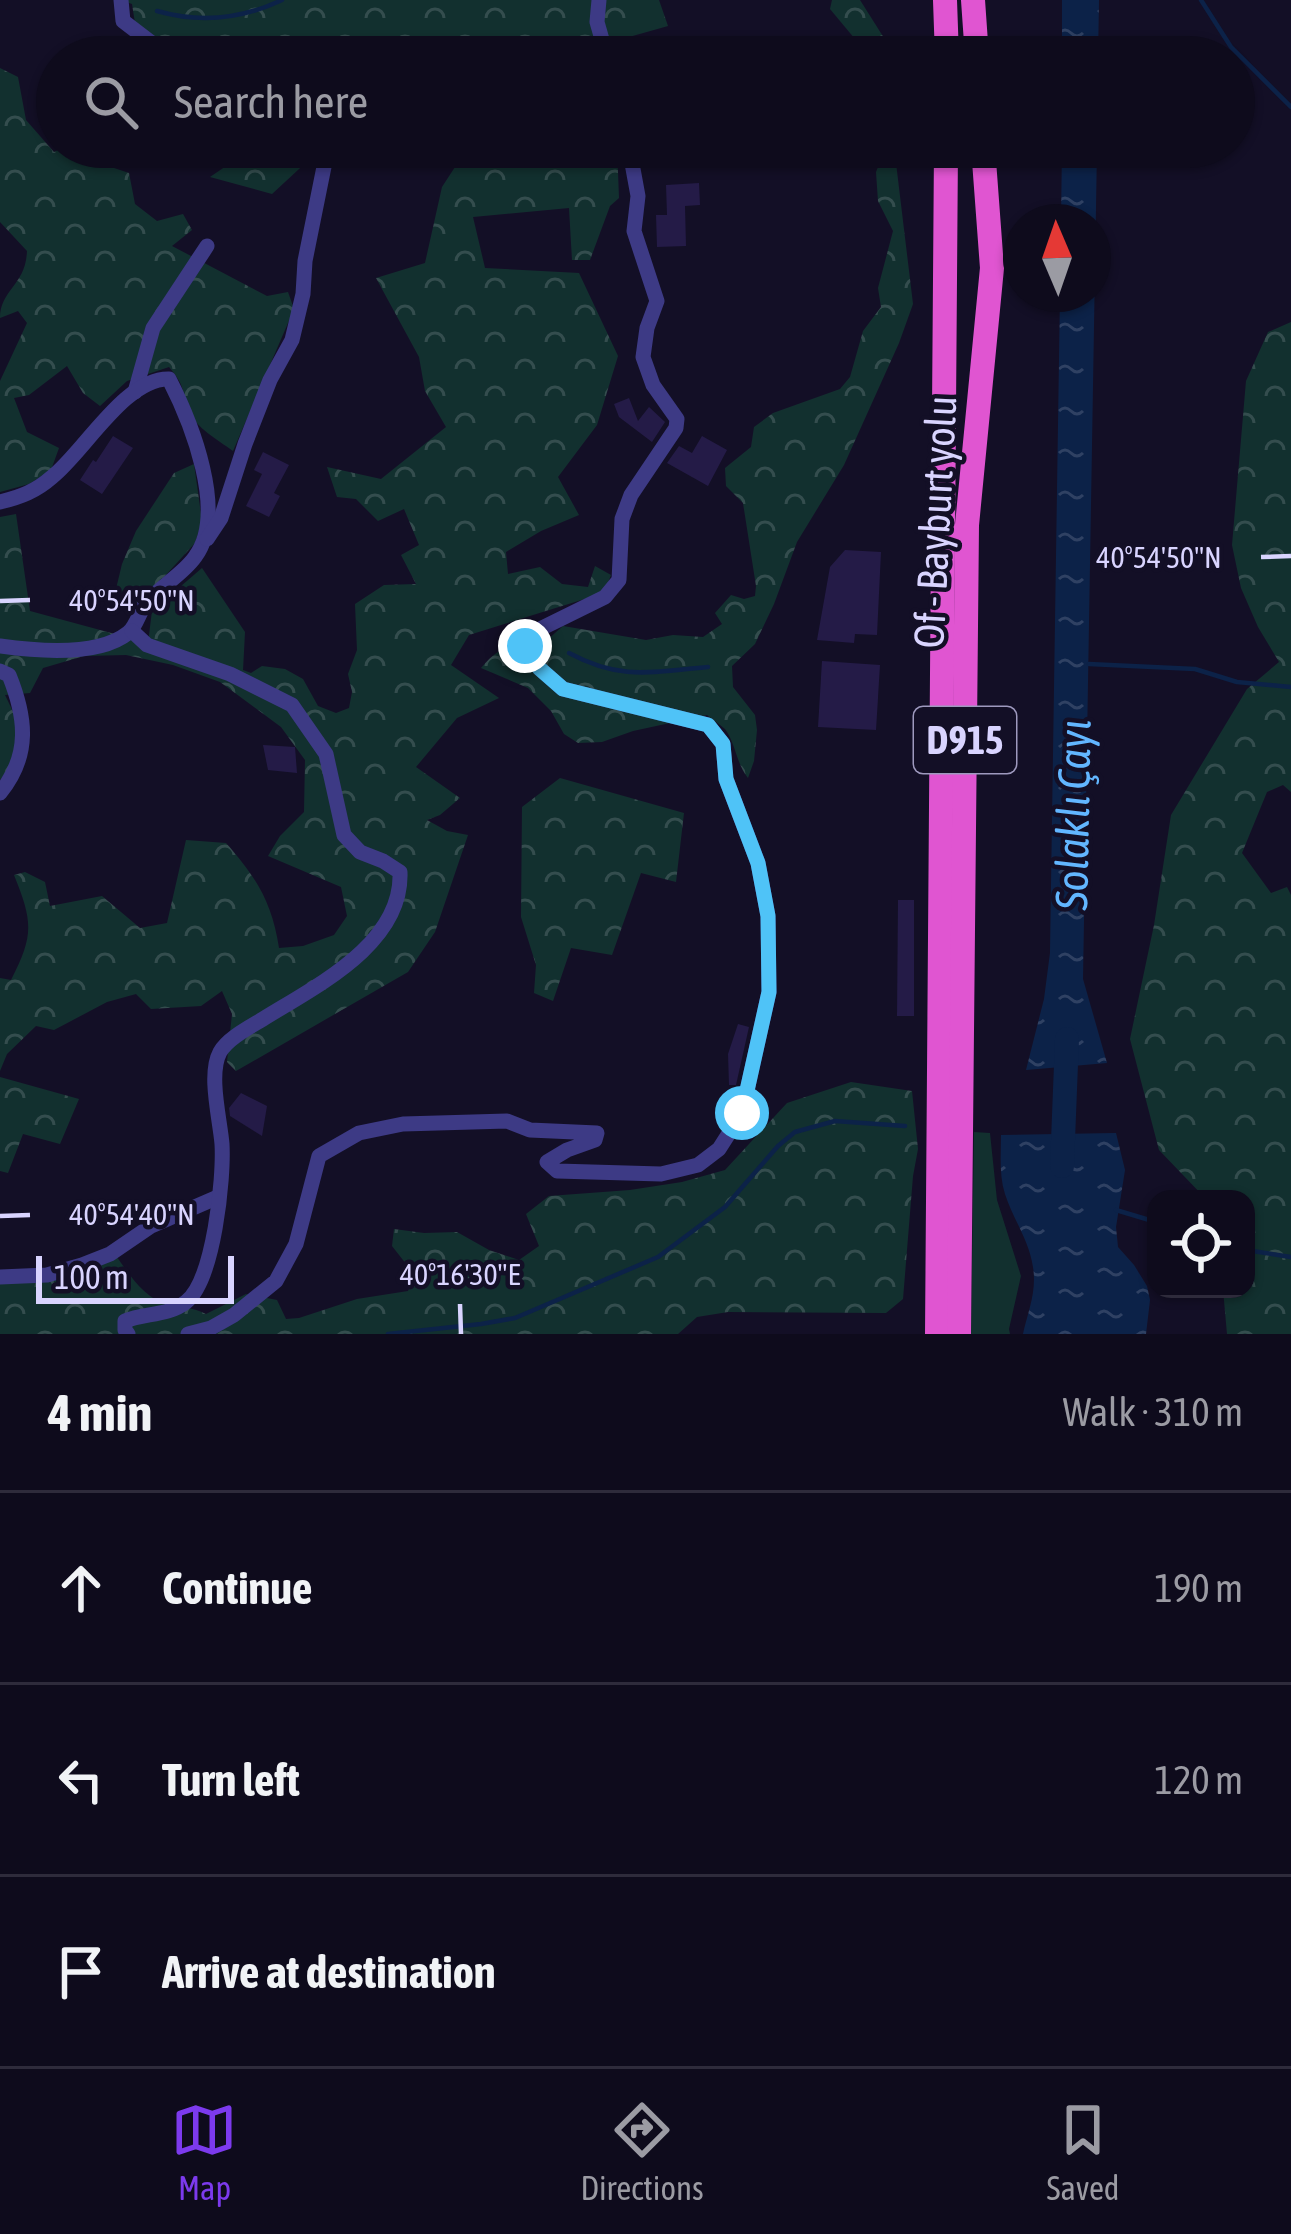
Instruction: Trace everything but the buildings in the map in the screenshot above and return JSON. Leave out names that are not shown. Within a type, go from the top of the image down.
[{"type":"highway","points":[[945,0],[946,36]]},
{"type":"highway","points":[[973,0],[976,36]]},
{"type":"highway","name":"Of - Bayburt yolu","points":[[937,1334],[946,168]]},
{"type":"highway","name":"Of - Bayburt yolu","points":[[959,1334],[968,525],[990,294],[985,168]]},
{"type":"highway","points":[[945,248],[963,238],[980,241],[991,252]]},
{"type":"highway","points":[[944,293],[963,300],[990,294]]},
{"type":"street","points":[[121,0],[123,21],[143,36]]},
{"type":"street","points":[[599,0],[601,36]]},
{"type":"street","points":[[0,646],[42,651],[109,644],[132,631],[144,605],[196,557],[221,518],[270,380],[292,340],[324,168]]},
{"type":"street","points":[[188,1334],[234,1315],[276,1281],[296,1244],[320,1156],[359,1133],[403,1124],[507,1121],[530,1130],[597,1133],[595,1140],[547,1162],[557,1171],[661,1174],[698,1165],[719,1149],[742,1113],[769,992],[768,916],[758,863],[726,779],[723,744],[708,725],[563,689],[539,668],[525,646],[538,630],[605,597],[620,580],[622,519],[631,495],[676,428],[676,419],[653,385],[643,357],[657,301],[634,231],[638,196],[633,168]]},
{"type":"street","points":[[135,392],[153,328],[207,246]]},
{"type":"street","points":[[0,502],[28,495],[53,477],[135,392],[150,382],[169,379],[197,442],[209,512],[196,557]]},
{"type":"street","points":[[128,1334],[125,1321],[170,1311],[188,1301],[206,1265],[223,1149],[214,1075],[220,1052],[364,951],[388,922],[401,892],[400,872],[360,852],[344,835],[326,754],[292,705],[230,674],[147,645],[132,631]]},
{"type":"street","points":[[0,670],[9,675],[21,704],[25,732],[15,767],[0,794]]},
{"type":"street","points":[[0,1277],[47,1275],[82,1265],[218,1197]]},
{"type":"green space","points":[[121,0],[659,0],[668,26],[633,36],[153,36],[135,23],[132,4]]},
{"type":"green space","points":[[832,0],[860,0],[883,36],[852,36],[830,9]]},
{"type":"green space","points":[[0,68],[18,77],[26,120],[36,131],[36,168],[114,168],[129,173],[135,204],[157,221],[183,214],[192,230],[172,246],[267,296],[288,292],[294,309],[233,451],[193,417],[169,367],[127,381],[100,406],[83,393],[67,366],[29,395],[14,398],[27,432],[59,448],[51,470],[29,484],[0,492],[0,381],[27,323],[18,311],[0,318],[1,308],[22,272],[27,251],[0,222]]},
{"type":"green space","points":[[223,168],[300,168],[272,194],[210,177]]},
{"type":"green space","points":[[454,168],[618,168],[619,198],[610,206],[590,260],[572,260],[569,208],[473,217],[485,268],[579,273],[618,356],[597,425],[558,477],[579,515],[506,552],[508,574],[540,567],[562,584],[588,587],[595,566],[611,575],[604,593],[469,635],[451,665],[499,698],[457,718],[416,767],[460,798],[427,820],[468,835],[435,932],[408,972],[236,1071],[227,1062],[232,1014],[222,991],[201,1006],[151,1009],[136,994],[107,1002],[54,1030],[36,1026],[7,1054],[0,1071],[0,978],[11,980],[28,928],[14,875],[25,872],[45,882],[50,906],[102,896],[140,928],[167,923],[186,840],[226,843],[261,891],[279,948],[334,935],[347,916],[341,887],[268,856],[304,812],[305,760],[281,727],[220,682],[126,655],[84,656],[43,668],[30,693],[5,695],[20,726],[11,766],[0,780],[0,517],[16,514],[30,611],[148,643],[152,611],[202,568],[245,632],[243,670],[285,669],[303,679],[318,706],[336,713],[349,708],[348,674],[357,650],[355,604],[384,585],[416,584],[401,555],[419,545],[404,509],[378,521],[356,499],[337,497],[327,467],[381,479],[446,427],[425,391],[419,357],[376,278],[425,263],[442,187]]},
{"type":"green space","points":[[878,168],[897,168],[913,304],[844,465],[797,542],[755,644],[732,666],[733,687],[755,715],[754,761],[748,778],[725,729],[707,715],[602,742],[578,743],[564,734],[551,711],[528,688],[481,668],[503,650],[544,657],[547,640],[563,626],[646,640],[703,637],[722,624],[715,613],[731,595],[755,596],[743,503],[726,486],[725,468],[751,447],[754,427],[773,413],[840,389],[850,377],[863,331],[881,307],[878,288],[893,231],[878,201]]},
{"type":"green space","points":[[1291,322],[1291,792],[1283,785],[1267,792],[1242,853],[1271,893],[1287,887],[1291,895],[1291,1334],[1227,1334],[1224,1298],[1255,1298],[1255,1190],[1197,1190],[1159,1150],[1130,1039],[1171,815],[1247,689],[1279,662],[1241,588],[1232,545],[1246,381],[1268,332]]},
{"type":"green space","points":[[194,464],[202,521],[195,543],[133,611],[116,589],[122,564],[136,531],[174,473]]},
{"type":"green space","points":[[560,778],[684,813],[676,882],[641,873],[612,955],[571,948],[553,1001],[534,993],[536,965],[521,917],[522,807]]},
{"type":"green space","points":[[0,1077],[79,1099],[60,1144],[23,1134],[8,1173],[0,1171]]},
{"type":"green space","points":[[851,1082],[912,1091],[918,1149],[903,1299],[886,1313],[728,1312],[697,1317],[678,1334],[0,1334],[0,1280],[60,1278],[115,1254],[137,1284],[158,1301],[206,1314],[246,1294],[277,1300],[286,1319],[357,1299],[408,1291],[414,1274],[392,1246],[394,1229],[457,1232],[519,1260],[539,1246],[526,1214],[549,1196],[630,1190],[725,1170],[787,1103]]},
{"type":"green space","points":[[974,1132],[990,1133],[997,1200],[1021,1276],[1010,1334],[971,1334]]},
{"type":"water","points":[[1062,0],[1099,0],[1098,36],[1062,36]]},
{"type":"water","points":[[1062,168],[1097,168],[1096,204],[1061,204]]},
{"type":"water","points":[[1060,312],[1094,312],[1083,979],[1107,1063],[1026,1070],[1050,953]]},
{"type":"water","points":[[1116,1133],[1125,1170],[1116,1227],[1118,1247],[1147,1286],[1146,1334],[1023,1334],[1034,1276],[1003,1187],[1001,1135]]},
{"type":"waterway","points":[[157,11],[220,17],[282,0]]},
{"type":"waterway","points":[[1201,0],[1224,36]]},
{"type":"waterway","points":[[1255,71],[1291,107]]},
{"type":"waterway","points":[[569,653],[621,671],[708,667]]},
{"type":"waterway","points":[[1089,664],[1195,669],[1237,682],[1291,687]]},
{"type":"waterway","name":"Solaklı Çayı","points":[[1062,1166],[1067,1039]]},
{"type":"waterway","points":[[388,1334],[515,1318],[658,1257],[725,1207],[795,1132],[835,1121],[905,1126]]},
{"type":"waterway","points":[[1116,1210],[1147,1219]]},
{"type":"waterway","points":[[1255,1251],[1291,1257]]},
{"type":"route","points":[[525,646],[539,668],[563,689],[708,725],[723,744],[726,779],[758,863],[768,916],[769,992],[742,1113]]}]
